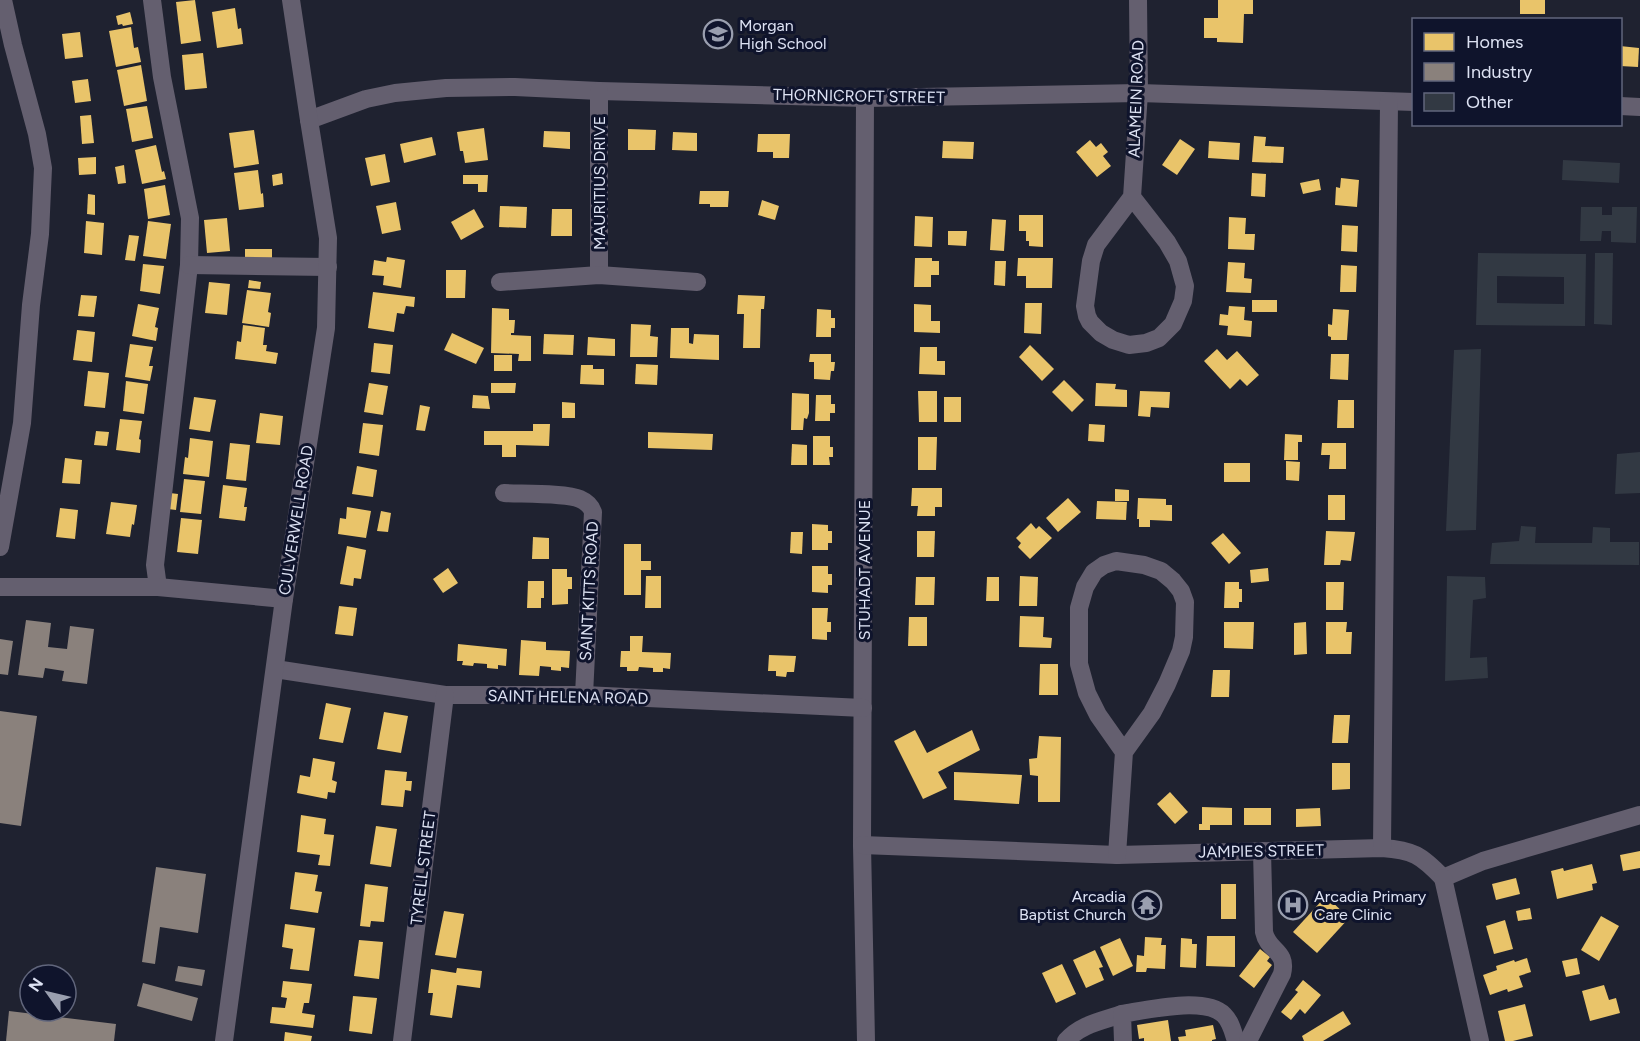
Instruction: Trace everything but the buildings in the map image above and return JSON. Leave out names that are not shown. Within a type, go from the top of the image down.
[{"type":"street","points":[[0,547],[22,423],[31,305],[40,234],[43,168],[37,134],[3,0]]},
{"type":"street","points":[[152,0],[162,76],[190,218],[189,265],[155,565],[158,587]]},
{"type":"street","name":"CULVERWELL ROAD","points":[[224,1041],[284,599],[326,328],[328,238],[291,0]]},
{"type":"street","name":"ALAMEIN ROAD","points":[[1132,197],[1139,93],[1138,0]]},
{"type":"street","name":"THORNICROFT STREET","points":[[309,120],[366,99],[395,93],[446,88],[515,87],[865,98],[1139,93],[1412,102]]},
{"type":"street","name":"MAURITIUS DRIVE","points":[[599,91],[599,275]]},
{"type":"street","name":"STUHADT AVENUE","points":[[865,98],[862,845],[866,1041]]},
{"type":"street","points":[[1382,848],[1389,102]]},
{"type":"street","points":[[1622,106],[1640,107]]},
{"type":"street","points":[[1132,197],[1167,242],[1178,261],[1185,286],[1184,301],[1173,324],[1159,338],[1146,343],[1129,345],[1101,333],[1090,322],[1085,306],[1090,261],[1096,245],[1132,197]]},
{"type":"street","points":[[189,265],[328,267]]},
{"type":"street","points":[[500,282],[599,275],[697,282]]},
{"type":"street","name":"SAINT KITTS ROAD","points":[[504,494],[573,497],[591,506],[593,512],[584,695]]},
{"type":"street","points":[[1117,855],[1124,752],[1152,713],[1181,651],[1184,637],[1185,602],[1181,591],[1161,571],[1144,565],[1116,561],[1094,572],[1085,586],[1079,608],[1079,664],[1087,693],[1098,715],[1124,752]]},
{"type":"street","points":[[0,587],[158,587],[284,599]]},
{"type":"street","name":"SAINT HELENA ROAD","points":[[275,669],[445,695],[584,695],[863,708]]},
{"type":"street","name":"TYRELL STREET","points":[[402,1041],[445,695]]},
{"type":"street","points":[[1480,1041],[1443,878],[1483,861],[1640,815]]},
{"type":"street","name":"JAMPIES STREET","points":[[862,845],[1117,855],[1382,848],[1405,850],[1428,862],[1443,878]]},
{"type":"street","points":[[1248,1041],[1282,974],[1284,965],[1282,956],[1265,939],[1262,851]]},
{"type":"street","points":[[1066,1041],[1083,1027],[1122,1014],[1200,1005],[1215,1009],[1224,1015],[1232,1025],[1236,1041]]},
{"type":"street","points":[[1122,1014],[1123,1041]]},
{"type":"place","name":"Morgan High School","points":[[718,34]]},
{"type":"place","name":"Arcadia Baptist Church","points":[[1147,905]]},
{"type":"place","name":"Arcadia Primary Care Clinic","points":[[1293,905]]}]
